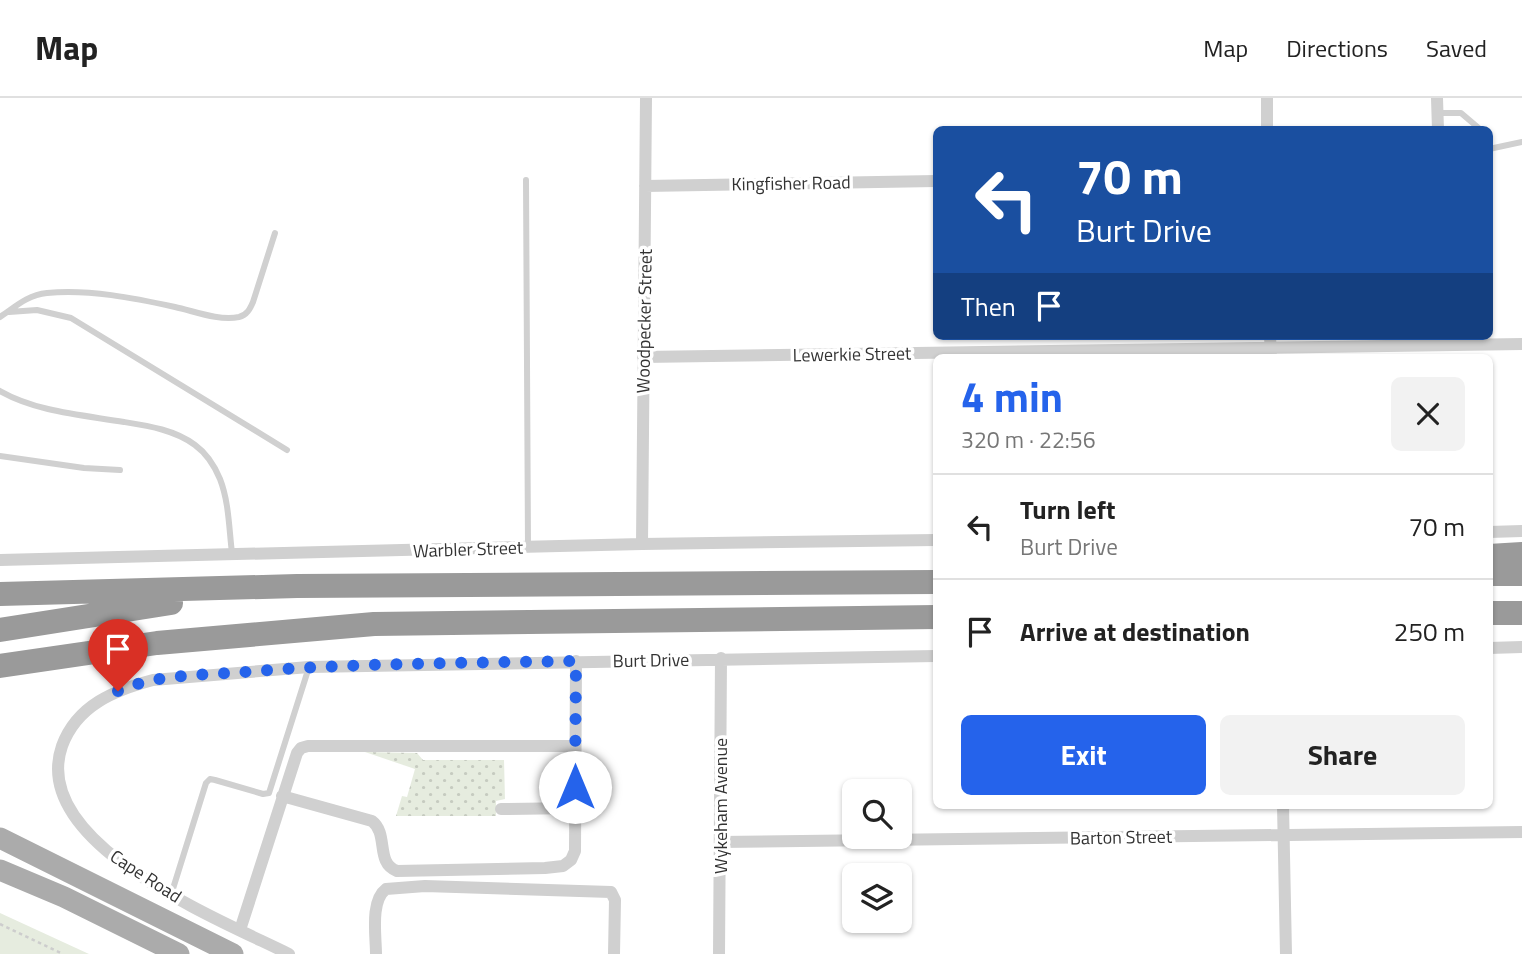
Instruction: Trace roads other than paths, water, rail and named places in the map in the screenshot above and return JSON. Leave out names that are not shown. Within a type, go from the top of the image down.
[{"type":"highway","points":[[1493,556],[1522,554]]},
{"type":"highway","points":[[1493,574],[1522,574]]},
{"type":"highway","points":[[0,594],[297,586],[933,582]]},
{"type":"highway","points":[[0,630],[106,612],[297,586]]},
{"type":"highway","points":[[1493,613],[1522,613]]},
{"type":"highway","points":[[0,666],[178,640],[396,623],[933,617]]},
{"type":"highway","points":[[0,677],[178,640]]},
{"type":"main road","name":"Cape Road","points":[[0,838],[233,954]]},
{"type":"main road","points":[[0,870],[64,897],[179,954]]},
{"type":"street","name":"Woodpecker Street","points":[[642,544],[646,98]]},
{"type":"street","points":[[1267,98],[1267,126]]},
{"type":"street","points":[[1437,98],[1438,126]]},
{"type":"street","name":"Kingfisher Road","points":[[645,186],[933,181]]},
{"type":"street","name":"Lewerkie Street","points":[[643,357],[1271,347],[1441,340],[1522,344]]},
{"type":"street","points":[[1493,532],[1522,531]]},
{"type":"street","name":"Warbler Street","points":[[0,560],[642,544],[933,540]]},
{"type":"street","points":[[1493,648],[1522,647]]},
{"type":"street","name":"Burt Drive","points":[[61,751],[66,735],[86,709],[131,686],[178,677],[309,667],[933,656]]},
{"type":"street","name":"Wykeham Avenue","points":[[719,954],[721,658]]},
{"type":"street","points":[[282,796],[372,821],[378,825],[381,833],[388,866],[397,870],[563,866],[575,850],[576,661]]},
{"type":"street","points":[[240,930],[300,748],[575,746]]},
{"type":"street","name":"Cape Road","points":[[61,751],[59,780],[70,810],[105,850],[128,869],[171,895],[289,954]]},
{"type":"street","points":[[501,809],[575,808]]},
{"type":"street","points":[[1283,809],[1286,954]]},
{"type":"street","name":"Barton Street","points":[[720,842],[1522,832]]},
{"type":"street","points":[[376,954],[377,904],[382,892],[386,889],[425,886],[608,891],[614,894],[615,900],[614,954]]},
{"type":"lane","points":[[1438,113],[1461,113],[1476,126]]},
{"type":"lane","points":[[1493,148],[1522,142]]},
{"type":"lane","points":[[526,180],[528,547]]},
{"type":"lane","points":[[0,317],[13,305],[33,296],[46,293],[83,293],[117,296],[210,315],[240,317],[248,312],[253,302],[275,233]]},
{"type":"lane","points":[[7,312],[19,309],[37,310],[71,318],[287,450]]},
{"type":"lane","points":[[0,391],[17,401],[41,407],[157,427],[196,446],[213,466],[221,481],[226,500],[232,555]]},
{"type":"lane","points":[[0,456],[84,468],[120,470]]},
{"type":"lane","points":[[171,895],[206,783],[210,779],[263,794],[269,793],[309,667]]}]
